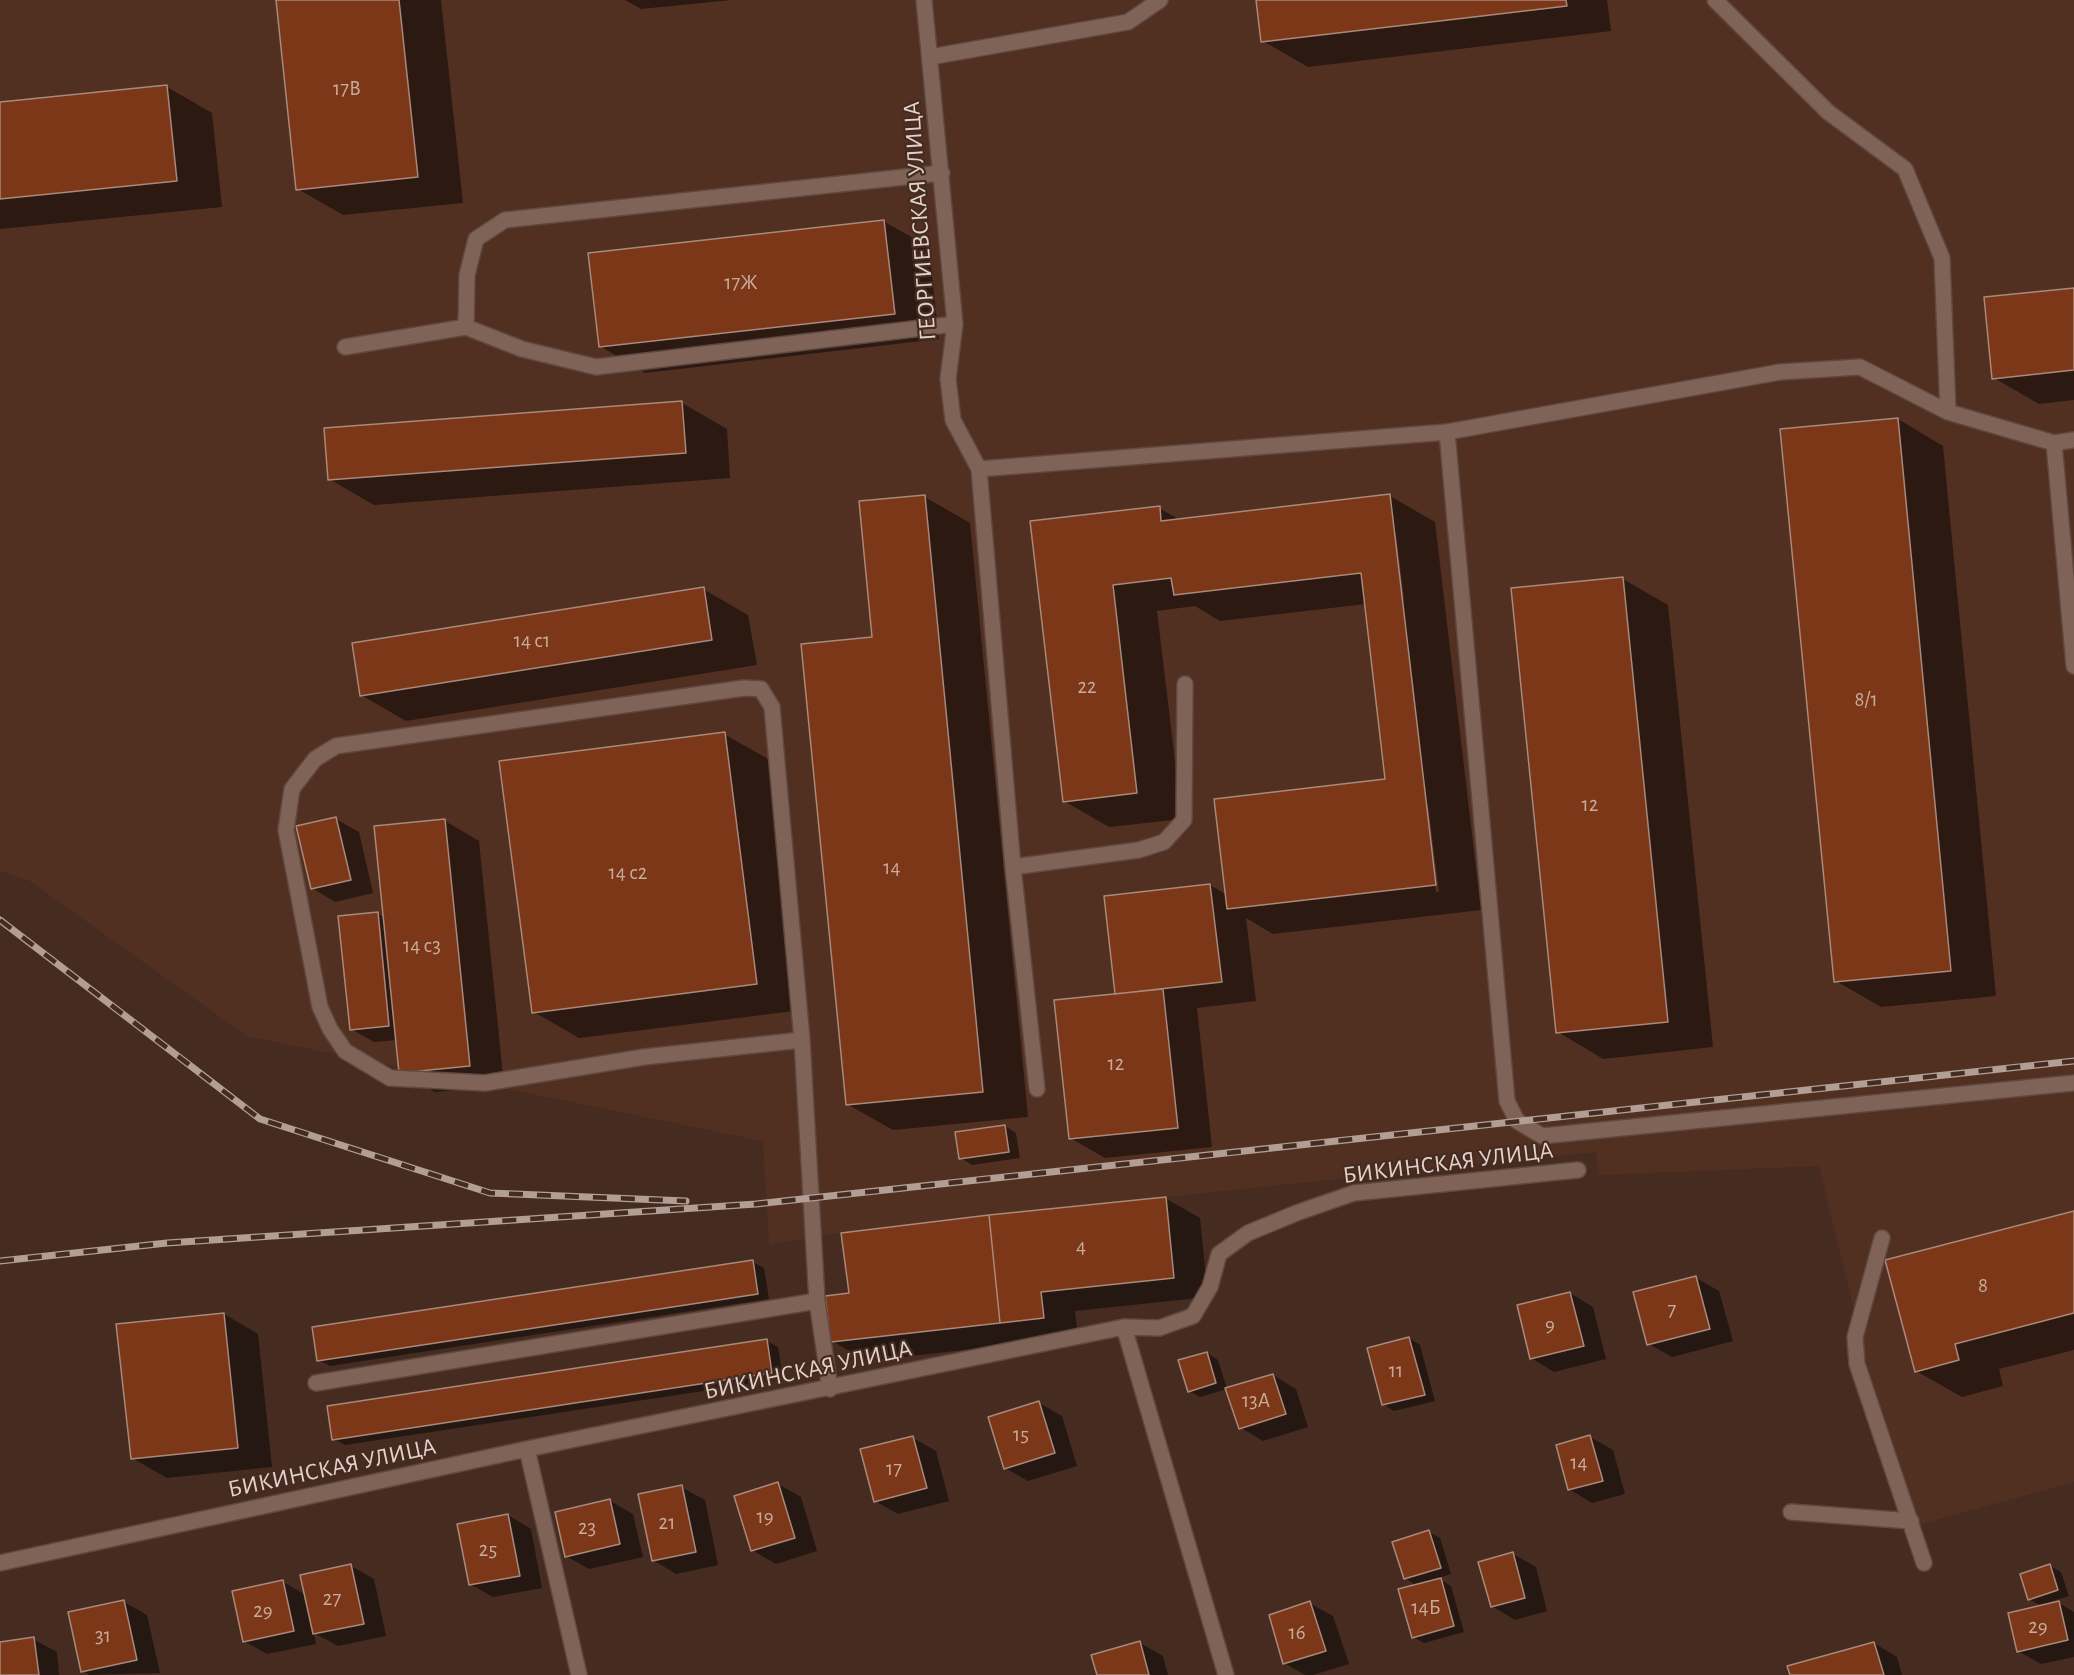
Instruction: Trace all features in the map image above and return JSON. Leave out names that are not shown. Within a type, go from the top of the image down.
[{"type":"street","name":"ГЕОРГИЕВСКАЯ УЛИЦА","points":[[924,0],[955,324],[948,379],[953,420],[979,469]]},
{"type":"street","points":[[930,57],[1128,22],[1160,0]]},
{"type":"street","points":[[1715,0],[1828,112],[1905,169],[1942,258],[1948,412]]},
{"type":"street","points":[[466,327],[467,275],[476,239],[505,220],[942,173]]},
{"type":"street","points":[[345,347],[466,327],[522,349],[596,367],[955,324]]},
{"type":"street","points":[[1037,1089],[1013,867],[979,469],[1447,432],[1780,372],[1860,368],[1948,412],[2054,443],[2074,440]]},
{"type":"street","points":[[1447,432],[1507,1101],[1517,1121],[1542,1136],[2074,1083]]},
{"type":"street","points":[[2054,443],[2074,666]]},
{"type":"street","points":[[1013,867],[1139,850],[1164,842],[1184,819],[1185,684]]},
{"type":"street","points":[[802,1040],[644,1057],[486,1083],[390,1078],[345,1051],[330,1029],[320,1007],[286,830],[292,789],[315,759],[336,746],[744,688],[761,689],[772,706],[802,1040],[817,1301],[830,1389]]},
{"type":"street","name":"БИКИНСКАЯ УЛИЦА","points":[[0,1563],[527,1449],[830,1389],[1124,1327],[1159,1328],[1192,1316],[1210,1287],[1219,1254],[1248,1233],[1299,1212],[1354,1193],[1578,1170]]},
{"type":"street","points":[[1882,1238],[1855,1337],[1857,1364],[1924,1563]]},
{"type":"street","points":[[316,1383],[817,1301]]},
{"type":"street","points":[[1124,1327],[1226,1675]]},
{"type":"street","points":[[527,1449],[579,1675]]},
{"type":"street","points":[[1791,1512],[1911,1521]]},
{"type":"shaded area","points":[[0,0],[2074,0],[2074,1482],[1907,1528],[1819,1166],[1599,1175],[1596,1152],[841,1233],[769,1244],[763,1141],[247,1036],[30,881],[0,871]]},
{"type":"building","points":[[276,0],[399,0],[418,177],[296,190]]},
{"type":"building","points":[[1256,0],[1566,0],[1567,6],[1261,42]]},
{"type":"building","points":[[167,85],[177,181],[0,199],[0,102]]},
{"type":"building","points":[[884,220],[895,314],[599,347],[588,253]]},
{"type":"building","points":[[2074,288],[2074,370],[1992,379],[1984,297]]},
{"type":"building","points":[[682,401],[686,453],[328,480],[324,428]]},
{"type":"building","points":[[1898,418],[1951,971],[1834,982],[1780,429]]},
{"type":"building","points":[[1390,494],[1436,885],[1227,909],[1214,799],[1385,779],[1361,573],[1174,595],[1171,578],[1113,585],[1137,793],[1063,802],[1030,521],[1160,506],[1161,521]]},
{"type":"building","points":[[925,495],[983,1092],[846,1105],[801,644],[872,637],[859,501]]},
{"type":"building","points":[[1623,577],[1668,1022],[1556,1033],[1511,588]]},
{"type":"building","points":[[704,587],[712,640],[360,696],[352,643]]},
{"type":"building","points":[[725,732],[757,984],[532,1013],[499,761]]},
{"type":"building","points":[[336,817],[351,880],[311,889],[296,826]]},
{"type":"building","points":[[445,819],[470,1066],[399,1073],[374,826]]},
{"type":"building","points":[[1210,884],[1222,982],[1115,994],[1104,896]]},
{"type":"building","points":[[378,912],[389,1026],[350,1030],[338,916]]},
{"type":"building","points":[[1163,989],[1178,1128],[1069,1139],[1054,1000]]},
{"type":"building","points":[[1005,1125],[1009,1152],[959,1159],[955,1132]]},
{"type":"building","points":[[1166,1197],[1174,1278],[1041,1292],[1044,1318],[1000,1323],[989,1215]]},
{"type":"building","points":[[2074,1211],[2074,1313],[1955,1344],[1959,1360],[1915,1372],[1885,1260]]},
{"type":"building","points":[[989,1215],[1000,1323],[831,1342],[825,1296],[849,1293],[841,1233]]},
{"type":"building","points":[[753,1260],[758,1294],[317,1361],[312,1327]]},
{"type":"building","points":[[1696,1276],[1710,1329],[1647,1345],[1633,1292]]},
{"type":"building","points":[[1570,1292],[1584,1346],[1530,1359],[1517,1305]]},
{"type":"building","points":[[224,1313],[238,1448],[131,1459],[116,1324]]},
{"type":"building","points":[[1409,1337],[1425,1395],[1382,1405],[1367,1348]]},
{"type":"building","points":[[767,1339],[772,1373],[332,1440],[327,1406]]},
{"type":"building","points":[[1207,1352],[1216,1383],[1188,1392],[1178,1360]]},
{"type":"building","points":[[1273,1374],[1286,1414],[1239,1429],[1225,1388]]},
{"type":"building","points":[[1039,1401],[1055,1453],[1004,1469],[988,1417]]},
{"type":"building","points":[[1590,1435],[1603,1481],[1568,1490],[1556,1445]]},
{"type":"building","points":[[913,1436],[927,1488],[874,1502],[860,1449]]},
{"type":"building","points":[[778,1482],[795,1538],[751,1551],[734,1496]]},
{"type":"building","points":[[682,1485],[696,1552],[652,1561],[638,1494]]},
{"type":"building","points":[[610,1499],[620,1544],[565,1557],[555,1512]]},
{"type":"building","points":[[508,1514],[520,1576],[469,1585],[457,1524]]},
{"type":"building","points":[[1429,1530],[1441,1568],[1404,1579],[1392,1542]]},
{"type":"building","points":[[1513,1552],[1525,1598],[1491,1607],[1478,1562]]},
{"type":"building","points":[[351,1564],[364,1624],[313,1634],[300,1575]]},
{"type":"building","points":[[2050,1564],[2058,1590],[2028,1600],[2020,1574]]},
{"type":"building","points":[[1441,1578],[1454,1626],[1412,1638],[1398,1589]]},
{"type":"building","points":[[283,1580],[294,1631],[243,1642],[232,1591]]},
{"type":"building","points":[[124,1600],[137,1660],[81,1672],[68,1612]]},
{"type":"building","points":[[1310,1601],[1326,1651],[1283,1664],[1269,1615]]},
{"type":"building","points":[[2059,1601],[2068,1640],[2017,1652],[2008,1613]]},
{"type":"building","points":[[34,1637],[39,1675],[0,1675],[0,1642]]},
{"type":"building","points":[[1140,1641],[1149,1675],[1097,1675],[1091,1655]]},
{"type":"building","points":[[1874,1642],[1884,1675],[1790,1675],[1787,1666]]},
{"type":"railway","points":[[0,920],[260,1119],[490,1193],[686,1201]]},
{"type":"railway","points":[[0,1261],[167,1243],[756,1204],[2074,1061]]}]
